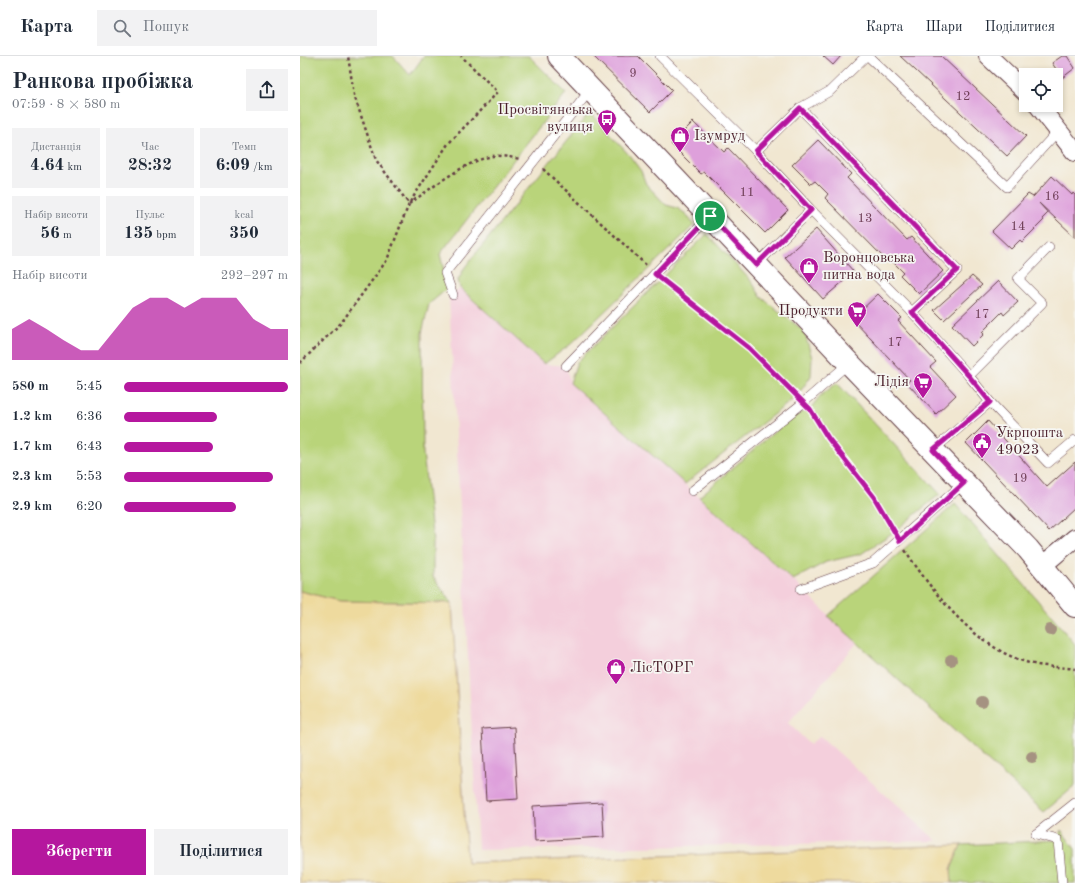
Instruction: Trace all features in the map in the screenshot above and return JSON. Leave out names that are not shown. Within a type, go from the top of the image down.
[{"type":"main road","points":[[559,56],[849,363],[1019,539],[1075,606]]},
{"type":"street","points":[[988,56],[1019,85]]},
{"type":"street","points":[[1043,112],[1075,152]]},
{"type":"street","points":[[1042,566],[1075,538]]},
{"type":"lane","points":[[660,56],[756,151],[811,210],[912,312],[990,402],[1048,463],[1075,440]]},
{"type":"lane","points":[[756,151],[800,108],[830,91],[867,56],[1007,187],[1058,131]]},
{"type":"lane","points":[[453,295],[445,273],[591,89]]},
{"type":"lane","points":[[800,108],[957,270],[912,312]]},
{"type":"lane","points":[[756,265],[811,210]]},
{"type":"lane","points":[[566,366],[710,216]]},
{"type":"lane","points":[[969,376],[1042,303],[1018,279],[1048,247]]},
{"type":"lane","points":[[692,491],[803,403],[849,363]]},
{"type":"lane","points":[[933,450],[990,402]]},
{"type":"lane","points":[[801,589],[873,563],[900,541],[964,483]]},
{"type":"lane","points":[[1062,883],[1058,840],[1036,834],[1075,803]]},
{"type":"path","points":[[348,56],[354,95],[376,160],[409,204]]},
{"type":"path","points":[[300,364],[341,323],[387,260],[409,204],[448,144],[498,92],[462,56]]},
{"type":"path","points":[[409,204],[445,179],[473,163],[494,156],[534,161],[655,274],[749,348],[810,409],[828,438],[874,497],[920,572],[943,603],[973,632],[1001,652],[1038,665],[1075,669]]},
{"type":"shaded area","points":[[460,288],[544,364],[566,366],[570,383],[793,580],[857,643],[788,723],[810,744],[820,736],[937,841],[478,850],[449,297]]},
{"type":"green space","points":[[300,56],[393,56],[410,75],[424,56],[529,56],[566,93],[440,254],[448,288],[429,304],[422,333],[423,453],[433,542],[433,577],[452,603],[339,601],[300,591]]},
{"type":"green space","points":[[590,112],[629,155],[641,171],[646,184],[666,205],[677,208],[686,214],[694,225],[571,344],[544,364],[460,288],[458,280],[465,267]]},
{"type":"green space","points":[[707,234],[752,282],[761,297],[804,331],[812,358],[811,376],[797,396],[685,484],[570,383],[577,362]]},
{"type":"green space","points":[[837,383],[940,494],[895,531],[861,554],[826,562],[793,580],[699,497],[794,415],[810,409],[820,396]]},
{"type":"green space","points":[[955,504],[1075,644],[1075,786],[1044,812],[828,616]]},
{"type":"green space","points":[[1061,830],[1075,849],[1075,883],[952,883],[951,869],[961,845],[1058,840]]},
{"type":"sand","points":[[300,591],[339,601],[452,603],[467,863],[961,845],[951,869],[952,883],[300,883]]},
{"type":"building","points":[[593,56],[638,56],[672,90],[650,112]]},
{"type":"building","points":[[823,56],[841,56],[833,65]]},
{"type":"building","points":[[900,56],[941,56],[1026,136],[1007,156]]},
{"type":"building","points":[[1062,56],[1067,56],[1075,68],[1063,77],[1063,68],[1055,68],[1052,63]]},
{"type":"building","points":[[693,122],[724,152],[728,148],[788,210],[765,233],[704,172],[701,174],[671,144]]},
{"type":"building","points":[[818,140],[851,174],[847,178],[907,240],[911,237],[943,271],[919,294],[900,275],[903,272],[889,258],[886,260],[825,198],[828,194],[815,181],[811,184],[792,165]]},
{"type":"building","points":[[1052,176],[1072,195],[1073,193],[1075,195],[1075,237],[1039,203],[1048,213],[1042,219],[1044,220],[1022,242],[1020,240],[1011,249],[992,231],[1028,194],[1033,197]]},
{"type":"building","points":[[816,229],[854,272],[823,299],[785,257]]},
{"type":"building","points":[[972,276],[982,285],[944,320],[934,310]]},
{"type":"building","points":[[998,281],[1018,302],[1004,315],[1002,312],[982,332],[984,334],[972,346],[952,325]]},
{"type":"building","points":[[878,294],[902,318],[898,321],[936,362],[930,367],[956,395],[936,414],[907,383],[910,380],[852,319]]},
{"type":"building","points":[[988,421],[1047,487],[1075,462],[1075,507],[1049,531],[966,443]]},
{"type":"building","points":[[514,727],[518,799],[486,801],[482,729]]},
{"type":"building","points":[[602,802],[604,837],[535,841],[533,806]]},
{"type":"place","name":"Просвітянська вулиця","points":[[607,136]]},
{"type":"place","name":"Ізумруд","points":[[680,153]]},
{"type":"place","name":"Воронцовська питна вода","points":[[809,284]]},
{"type":"place","name":"Продукти","points":[[857,328]]},
{"type":"place","name":"Лідія","points":[[923,399]]},
{"type":"place","name":"Укрпошта 49023","points":[[982,459]]},
{"type":"place","name":"ЛісТОРГ","points":[[616,685]]},
{"type":"route","points":[[800,108],[957,270],[912,312],[990,402],[933,450],[964,483],[900,541],[874,497],[828,438],[810,409],[749,348],[655,274],[710,216],[756,265],[811,210],[756,151],[800,108]]}]
